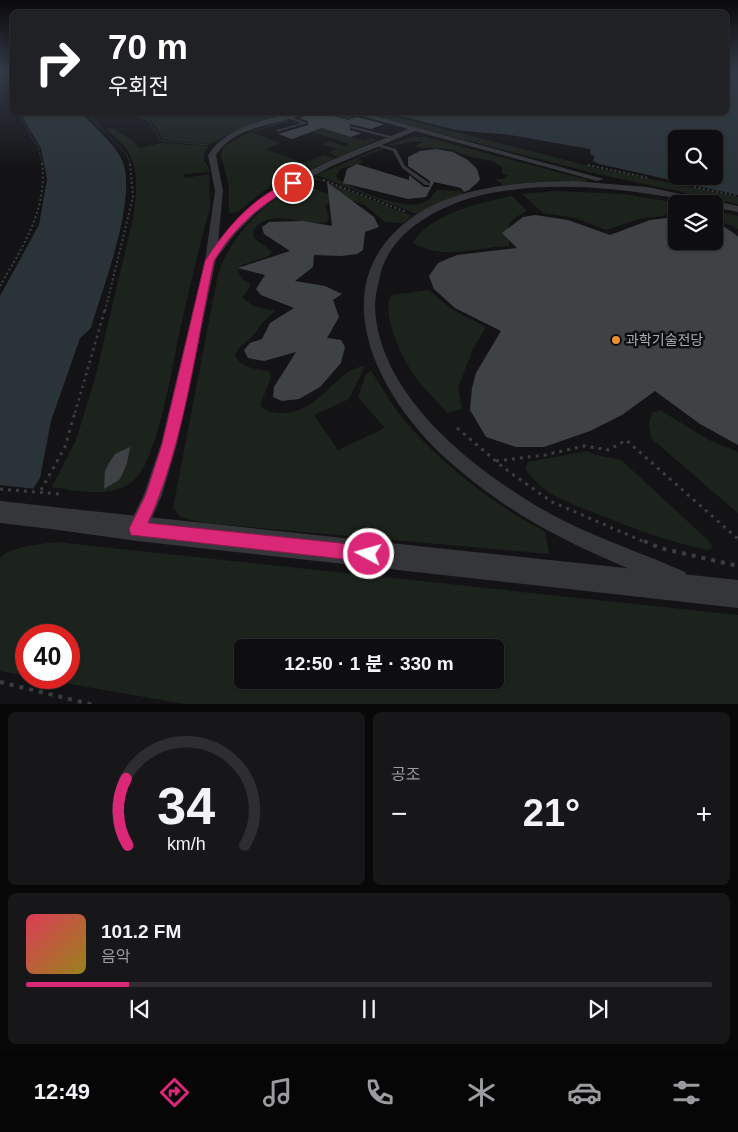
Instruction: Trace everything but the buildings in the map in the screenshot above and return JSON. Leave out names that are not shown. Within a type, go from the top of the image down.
[{"type":"street","points":[[137,529],[153,495],[169,444],[210,261],[218,211],[219,191],[212,155],[217,145],[239,132],[294,115]]},
{"type":"street","points":[[361,115],[504,155],[670,195]]},
{"type":"street","points":[[210,261],[224,238],[243,217],[267,198],[310,174],[413,130]]},
{"type":"street","points":[[655,192],[584,184],[527,185],[466,197],[439,207],[419,217],[388,243],[373,274],[368,313],[380,358],[400,393],[429,431],[469,468],[516,501],[573,535],[638,560],[698,589]]},
{"type":"street","points":[[723,206],[738,209]]},
{"type":"street","points":[[0,512],[137,529],[738,594]]},
{"type":"lane","points":[[278,131],[305,123],[288,117]]},
{"type":"lane","points":[[351,127],[393,138]]},
{"type":"lane","points":[[378,144],[394,150],[403,167],[427,184]]},
{"type":"path","points":[[0,286],[31,234],[43,183],[41,156],[19,115]]},
{"type":"path","points":[[41,490],[65,447],[100,328],[133,197],[131,167],[127,155],[89,115]]},
{"type":"path","points":[[134,115],[149,121],[161,141],[217,145]]},
{"type":"path","points":[[310,174],[419,217]]},
{"type":"path","points":[[457,428],[496,461],[552,502],[623,534],[660,548],[738,566]]},
{"type":"path","points":[[496,461],[545,455],[584,446],[609,450],[626,440],[738,539]]},
{"type":"path","points":[[0,488],[59,494]]},
{"type":"path","points":[[0,682],[94,704]]},
{"type":"shaded area","points":[[729,104],[738,104],[738,195],[693,185],[723,185],[723,130],[668,130],[668,179],[599,164],[593,161],[595,156],[591,155],[590,149],[510,135],[456,130],[397,115],[729,115]]},
{"type":"shaded area","points":[[21,115],[83,115],[108,140],[121,158],[126,174],[126,194],[117,242],[91,328],[80,338],[51,421],[40,478],[33,489],[0,508],[0,296],[39,225],[47,179],[41,148]]},
{"type":"shaded area","points":[[136,115],[285,115],[236,130],[211,144],[164,140],[152,121]]},
{"type":"shaded area","points":[[332,115],[355,117],[339,122],[343,124],[329,130],[364,141],[370,138],[378,140],[338,157],[328,153],[337,149],[321,144],[329,141],[345,146],[350,144],[312,132],[337,125],[321,119]]},
{"type":"shaded area","points":[[368,115],[389,115],[597,168],[668,183],[668,185],[680,185],[738,197],[738,204],[723,201],[723,195],[696,195],[597,174]]},
{"type":"shaded area","points":[[286,120],[290,121],[251,132],[280,143],[266,149],[303,163],[324,155],[335,158],[281,183],[276,182],[268,187],[271,188],[263,191],[238,212],[229,213],[229,187],[221,155],[223,147],[249,132]]},
{"type":"shaded area","points":[[112,128],[131,139],[139,148],[162,143],[209,146],[204,152],[204,162],[206,162],[210,172],[184,174],[185,178],[209,174],[210,208],[179,334],[163,412],[150,454],[142,470],[133,481],[124,487],[104,492],[83,492],[52,487],[76,440],[94,382],[133,219],[136,184],[134,167],[126,149],[106,129]]},
{"type":"shaded area","points":[[411,137],[425,137],[588,180],[585,182],[503,185],[495,179],[503,179],[508,175],[502,174],[502,167],[492,161],[471,157],[449,149],[415,147],[423,142],[419,141],[388,145]]},
{"type":"shaded area","points":[[380,148],[384,149],[358,159],[364,162],[340,169],[336,176],[338,179],[381,199],[406,204],[418,204],[427,201],[437,190],[460,191],[463,194],[416,214],[316,175]]},
{"type":"shaded area","points":[[313,176],[326,182],[317,180],[306,185],[328,194],[338,189],[332,186],[334,185],[412,216],[403,223],[385,222],[365,205],[349,200],[332,200],[325,206],[329,216],[327,222],[269,219],[260,223],[253,231],[254,238],[272,252],[269,256],[242,265],[238,271],[242,279],[251,284],[243,298],[253,306],[275,311],[261,324],[254,335],[239,348],[235,355],[245,365],[269,371],[271,377],[260,406],[278,413],[298,410],[319,398],[345,374],[365,366],[349,399],[314,415],[338,450],[385,428],[358,397],[366,374],[371,371],[397,411],[415,433],[449,465],[467,481],[506,509],[545,532],[549,554],[205,523],[181,517],[173,508],[218,274],[225,257],[244,228],[255,216],[282,194]]},
{"type":"shaded area","points":[[555,191],[624,194],[668,201],[668,215],[639,219],[606,230],[575,218],[543,213],[522,194]]},
{"type":"shaded area","points":[[512,196],[527,211],[516,217],[509,224],[509,246],[448,252],[425,248],[413,243],[431,224],[443,217],[471,206]]},
{"type":"shaded area","points":[[723,213],[738,216],[738,229],[723,222]]},
{"type":"shaded area","points":[[429,290],[451,309],[486,327],[474,347],[458,387],[462,409],[447,413],[411,371],[395,337],[389,313],[388,303],[391,295]]},
{"type":"shaded area","points":[[660,410],[709,440],[738,452],[738,513],[651,438],[649,424],[652,413]]},
{"type":"shaded area","points":[[587,451],[596,455],[621,460],[708,540],[713,548],[708,550],[665,539],[572,504],[546,490],[525,469],[528,462]]},
{"type":"shaded area","points":[[56,542],[738,615],[738,704],[184,704],[80,686],[80,624],[15,624],[15,674],[0,671],[0,558],[10,551]]},
{"type":"pier","points":[[0,485],[36,489],[0,510]]},
{"type":"place","name":"과학기술전당","points":[[616,340]]},
{"type":"route","points":[[293,183],[267,198],[243,217],[224,238],[210,261],[169,444],[153,495],[137,529],[369,554]]}]
